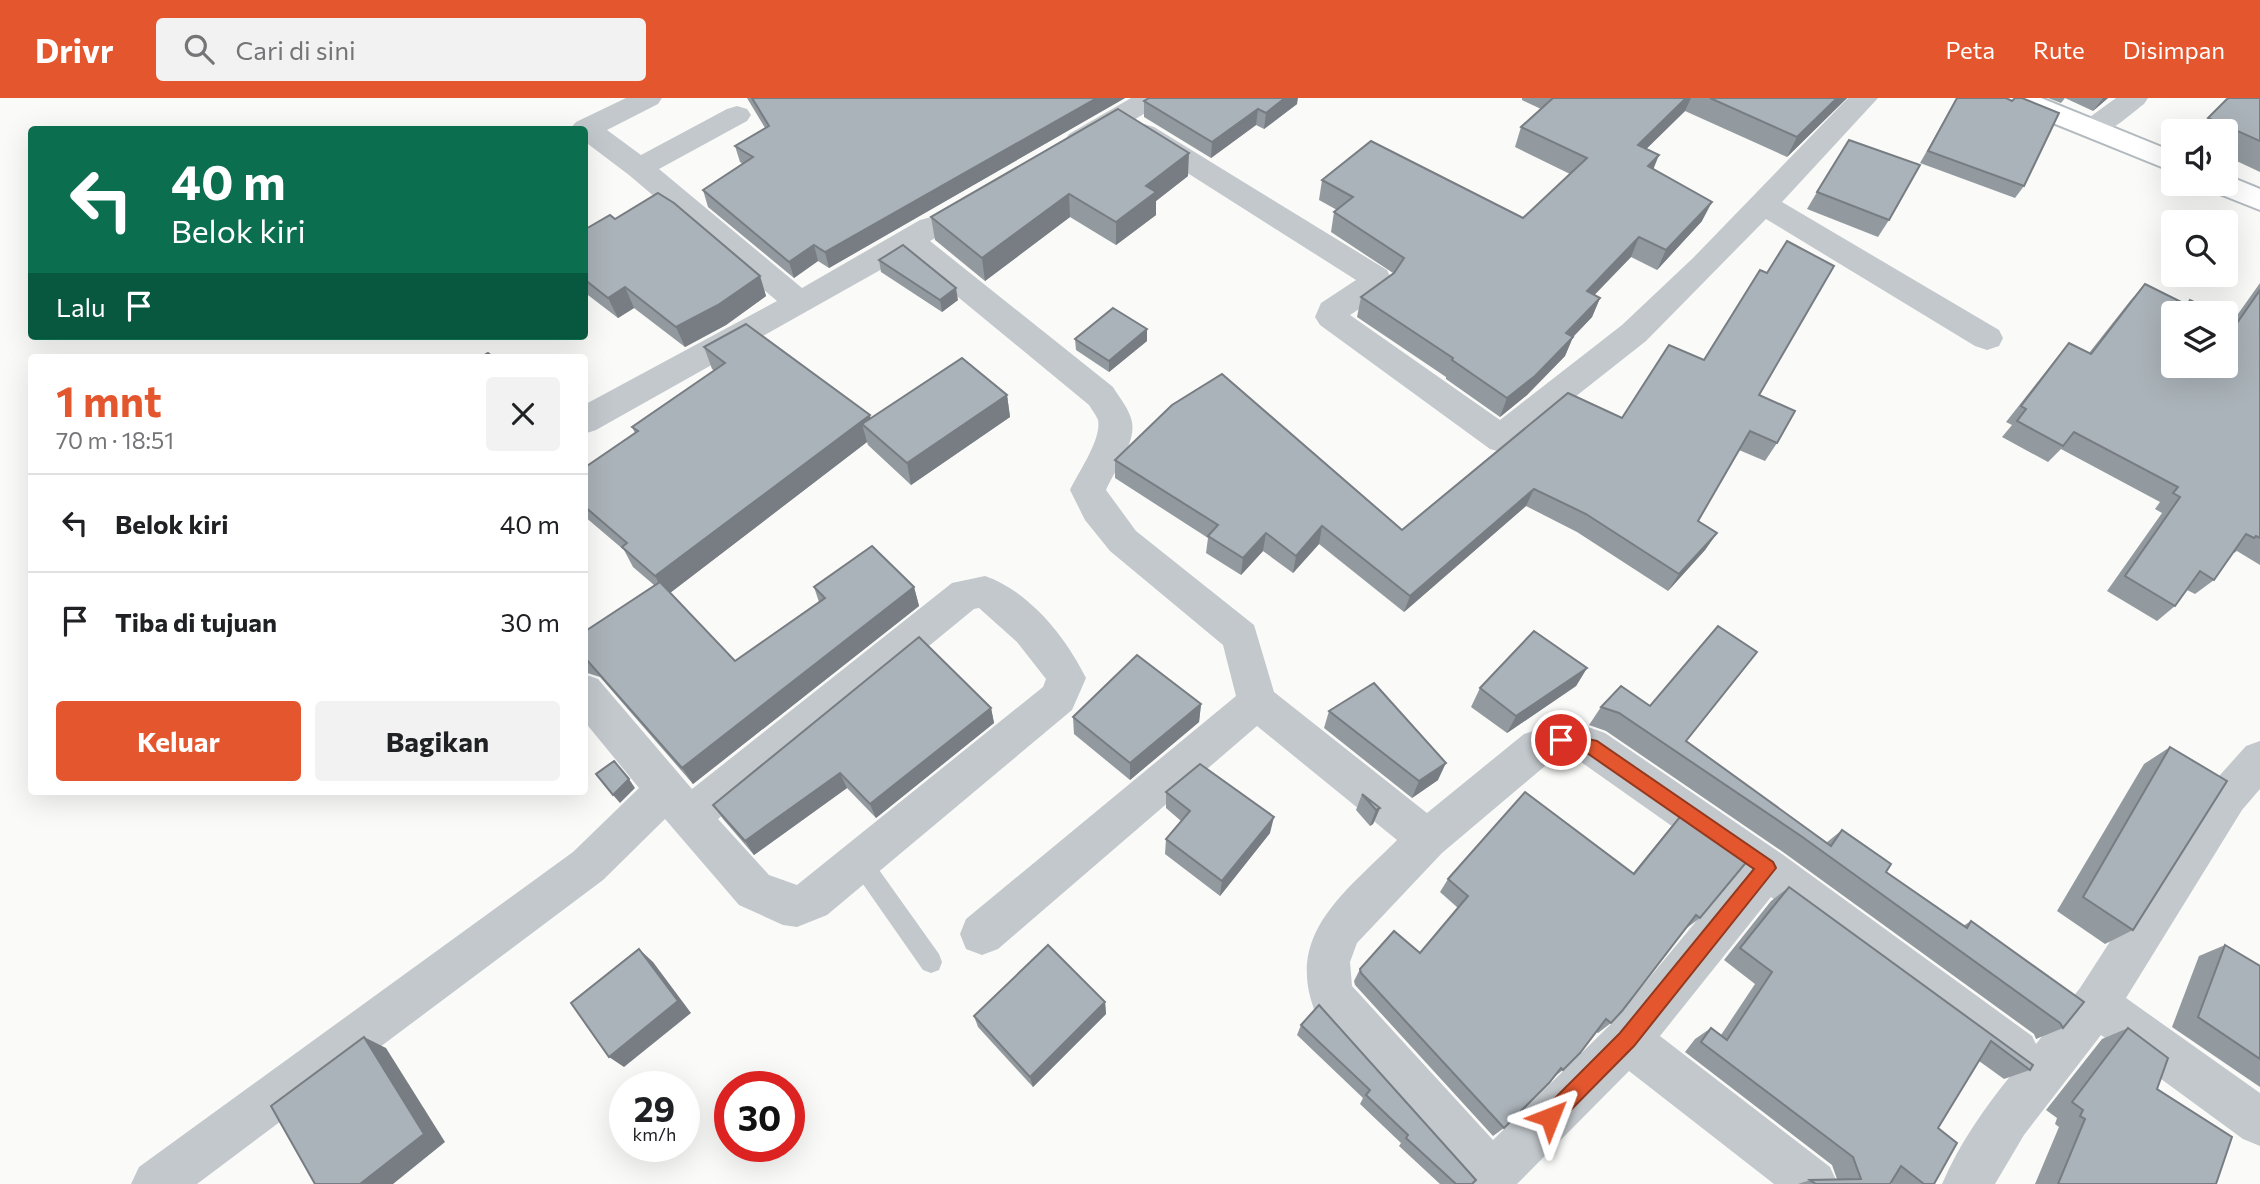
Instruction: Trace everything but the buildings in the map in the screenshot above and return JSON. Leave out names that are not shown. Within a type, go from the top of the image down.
[{"type":"street","points":[[588,128],[648,98]]},
{"type":"street","points":[[1057,153],[1151,98]]},
{"type":"street","points":[[1118,117],[1376,278],[1377,282],[1332,311],[1331,317],[1501,440],[1634,333],[1864,98]]},
{"type":"street","points":[[2016,98],[2161,157]]},
{"type":"street","points":[[2093,128],[2134,98]]},
{"type":"street","points":[[639,168],[737,115]]},
{"type":"street","points":[[588,131],[639,168],[798,302]]},
{"type":"street","points":[[2238,191],[2260,200]]},
{"type":"street","points":[[1763,204],[1987,338]]},
{"type":"street","points":[[588,419],[759,326],[955,213]]},
{"type":"street","points":[[909,240],[1101,396],[1115,422],[1111,444],[1097,466],[1088,490],[1098,510],[1123,541],[1240,636],[1257,702],[1427,839]]},
{"type":"street","points":[[156,1184],[588,866],[678,803],[965,594],[985,592],[1001,602],[1053,655],[1066,678],[1058,698],[812,900],[797,906],[783,904],[754,890],[678,803],[588,696]]},
{"type":"street","points":[[982,934],[1257,702]]},
{"type":"street","points":[[1767,868],[1627,1040],[1489,1180],[1332,998],[1326,977],[1327,957],[1341,928],[1427,839],[1538,747],[1561,740],[1591,746],[1767,868],[2016,1052]]},
{"type":"street","points":[[1967,1184],[2007,1118],[2096,1004],[2227,797],[2260,759]]},
{"type":"street","points":[[2096,1004],[2260,1122]]},
{"type":"street","points":[[1627,1040],[1814,1184]]},
{"type":"lane","points":[[859,860],[931,962]]},
{"type":"route","points":[[1550,1117],[1627,1040],[1767,868],[1591,746],[1561,740]]}]
